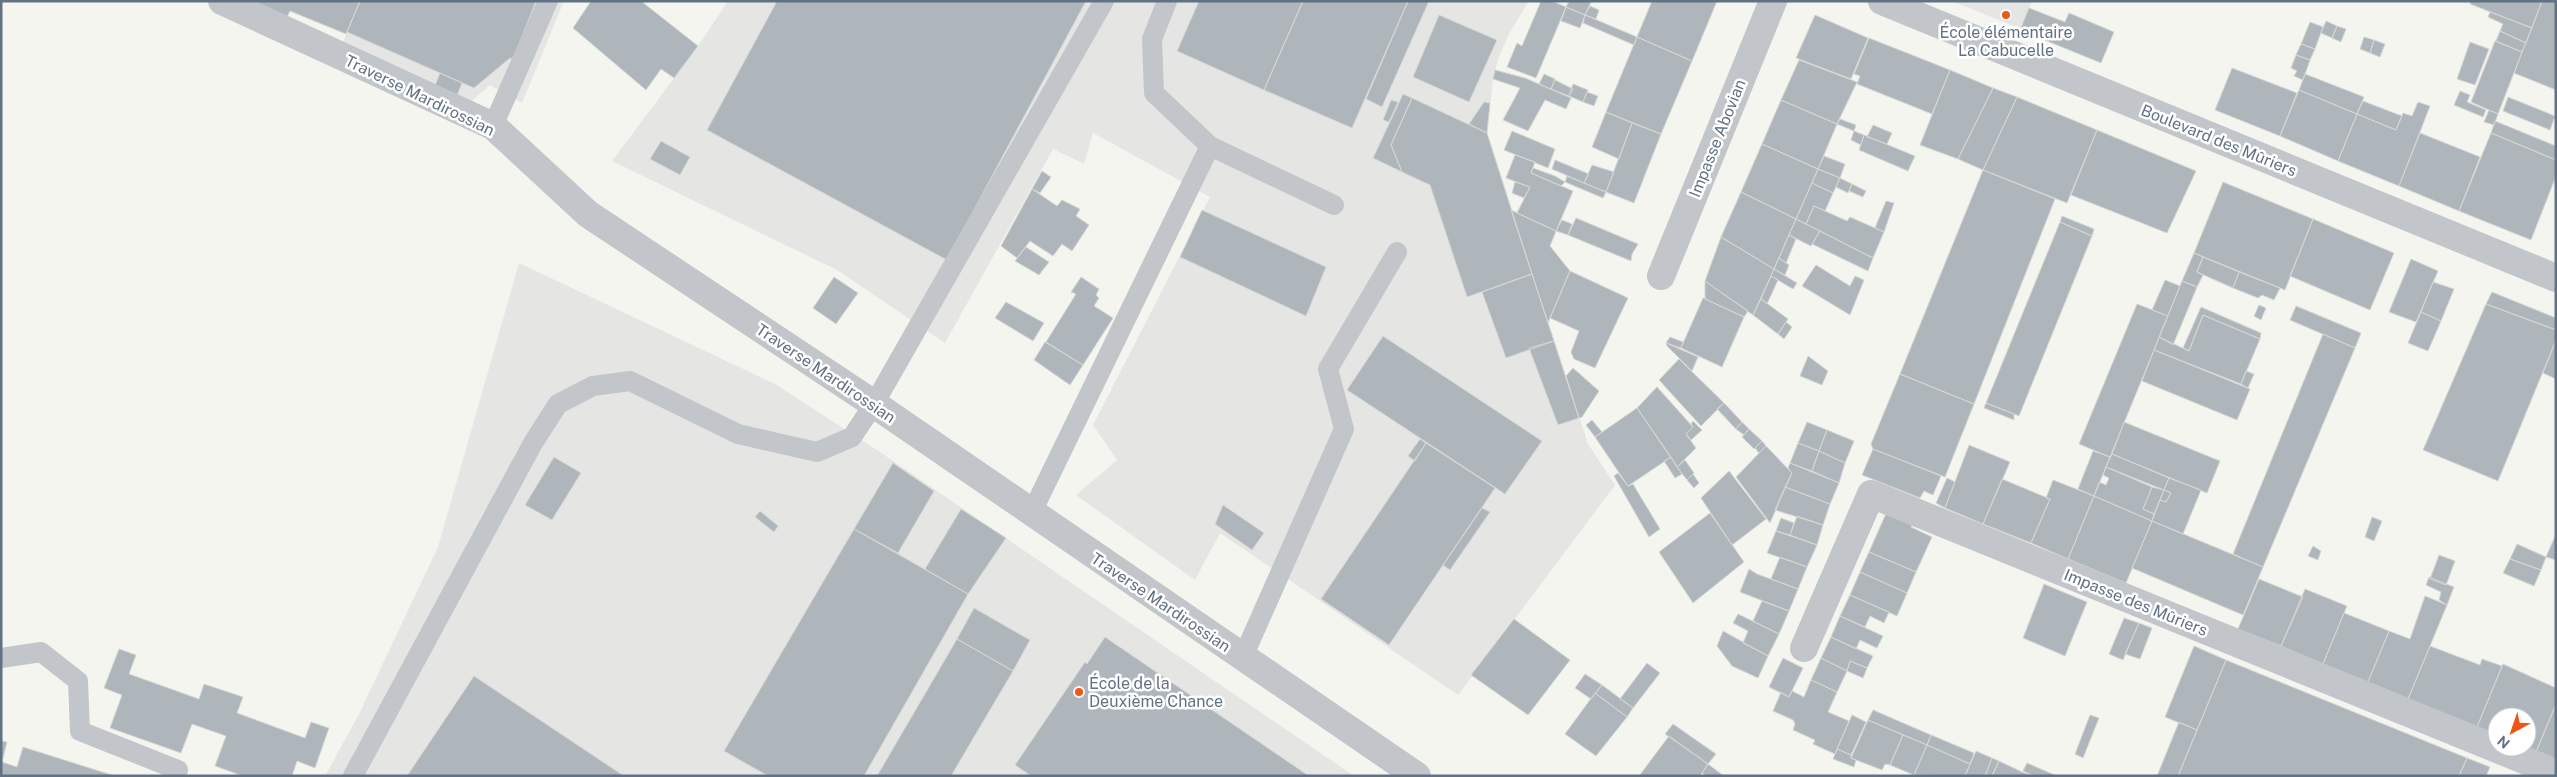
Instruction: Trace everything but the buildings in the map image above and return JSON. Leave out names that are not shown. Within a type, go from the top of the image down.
[{"type":"street","name":"Traverse Mardirossian","points":[[222,1],[493,126],[588,214],[874,404],[1031,514],[1417,776]]},
{"type":"street","name":"Impasse Abovian","points":[[1661,276],[1773,1]]},
{"type":"street","name":"Boulevard des Mûriers","points":[[1882,1],[2556,278]]},
{"type":"street","name":"Impasse des Mûriers","points":[[1804,648],[1871,494],[2556,772]]},
{"type":"lane","points":[[493,126],[548,1]]},
{"type":"lane","points":[[353,776],[533,443],[558,404],[593,386],[630,381],[738,434],[817,452],[852,437],[874,404],[1104,1]]},
{"type":"lane","points":[[1167,1],[1152,39],[1154,93],[1210,146],[1334,205]]},
{"type":"lane","points":[[1031,514],[1210,146]]},
{"type":"lane","points":[[1243,657],[1344,429],[1328,369],[1397,252]]},
{"type":"lane","points":[[1,658],[41,652],[78,681],[80,730],[178,770],[176,776]]},
{"type":"shaded area","points":[[360,1],[564,1],[522,103],[490,85],[468,104],[341,47]]},
{"type":"shaded area","points":[[728,1],[1529,1],[1510,32],[1499,56],[1493,79],[1487,133],[1588,444],[1615,485],[1458,695],[1220,533],[1195,580],[1076,495],[1117,460],[1093,425],[1210,197],[1093,133],[1084,164],[1053,149],[945,343],[837,270],[612,161],[698,46]]},
{"type":"shaded area","name":"École élémentaire La Cabucelle","points":[[1952,1],[2032,1],[2021,29]]},
{"type":"shaded area","points":[[519,263],[775,384],[880,452],[1354,776],[325,776],[359,714],[438,547]]},
{"type":"place","name":"École élémentaire La Cabucelle","points":[[2006,15]]},
{"type":"place","name":"École de la Deuxième Chance","points":[[1079,692]]}]
